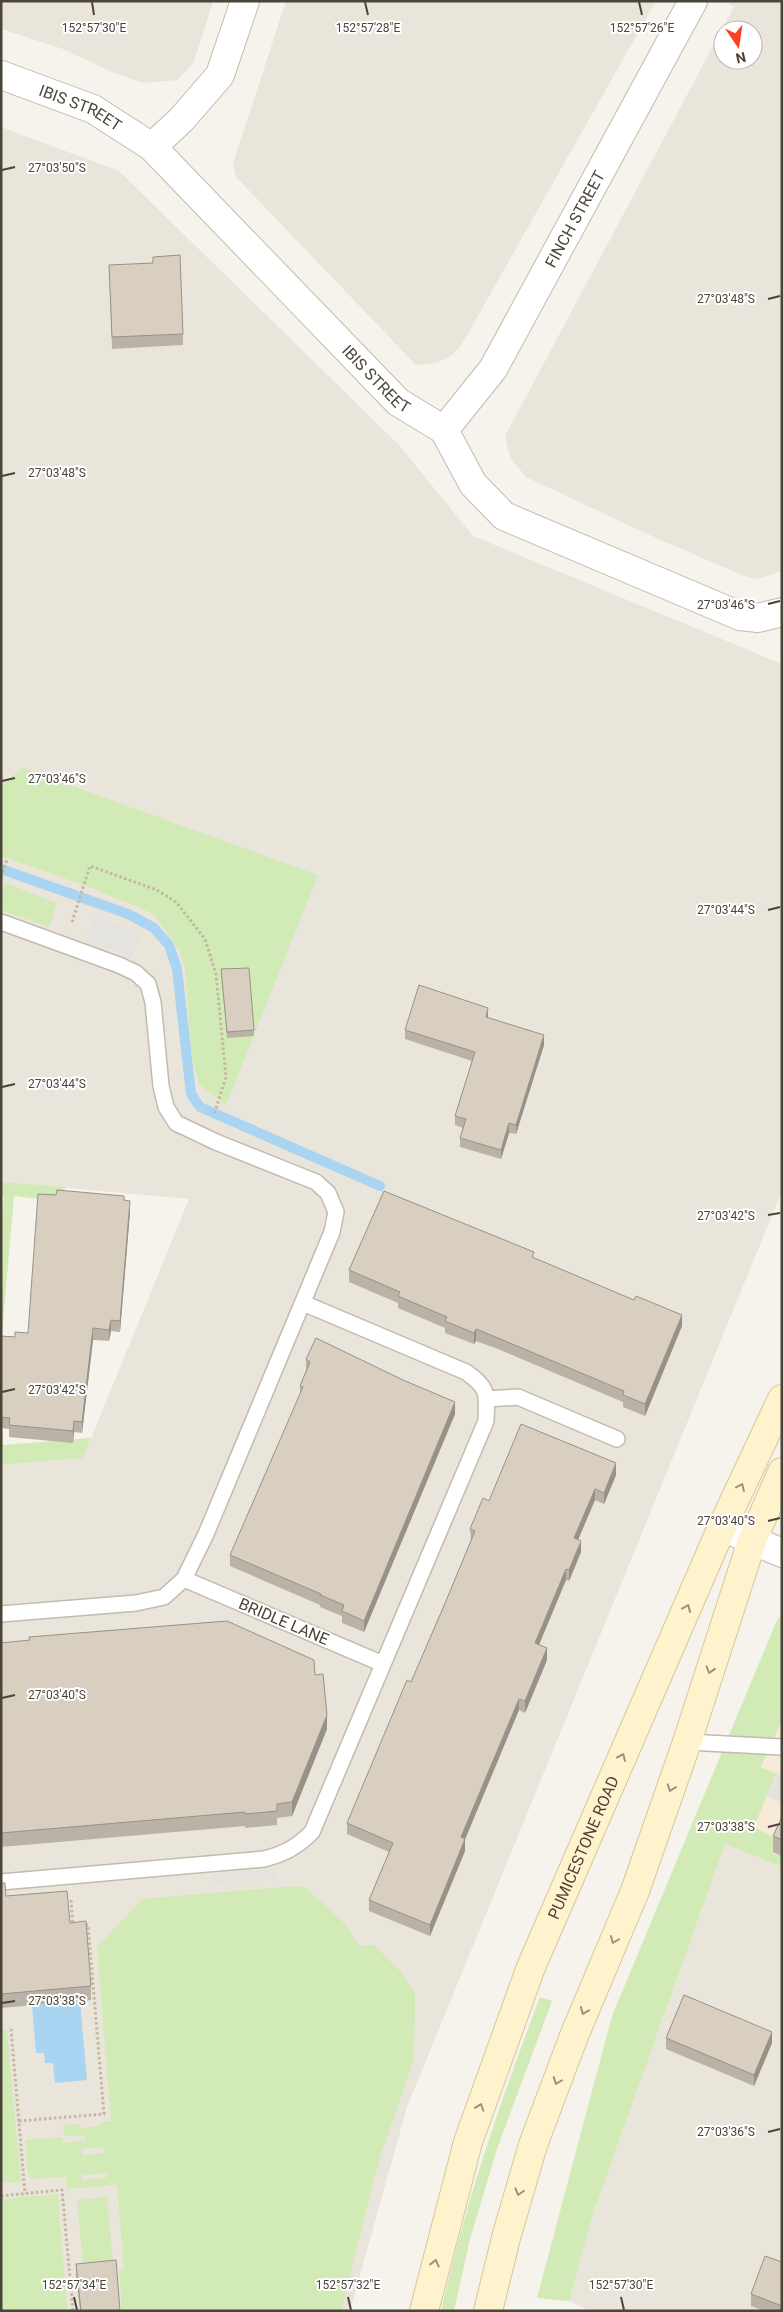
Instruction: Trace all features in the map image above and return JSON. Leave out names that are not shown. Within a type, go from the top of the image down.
[{"type":"main road","name":"PUMICESTONE ROAD","points":[[424,2311],[468,2142],[531,1967],[722,1527],[782,1398]]},
{"type":"main road","points":[[488,2311],[507,2234],[533,2145],[574,2036],[635,1891],[687,1742],[752,1541],[782,1472]]},
{"type":"street","points":[[152,147],[181,120],[220,75],[245,1]]},
{"type":"street","name":"FINCH STREET","points":[[444,430],[493,369],[693,1]]},
{"type":"street","name":"IBIS STREET","points":[[1,75],[93,109],[152,147],[398,402],[444,430]]},
{"type":"street","points":[[444,430],[473,484],[504,516],[740,616],[758,618],[782,612]]},
{"type":"street","points":[[722,1527],[782,1553]]},
{"type":"lane","points":[[1,922],[101,958],[136,973],[148,984],[153,1002],[161,1086],[166,1107],[176,1123],[216,1142],[316,1182],[328,1192],[336,1212],[332,1232],[303,1303],[206,1534],[184,1579],[164,1597],[136,1603],[1,1614]]},
{"type":"lane","points":[[1,1882],[264,1859],[282,1854],[299,1845],[312,1832],[486,1421],[487,1399],[482,1383],[466,1372],[303,1303]]},
{"type":"lane","points":[[487,1399],[518,1397],[617,1439]]},
{"type":"lane","name":"BRIDLE LANE","points":[[184,1579],[383,1664]]},
{"type":"lane","points":[[687,1742],[782,1747]]},
{"type":"path","points":[[1,877],[7,860]]},
{"type":"path","points":[[76,910],[90,866],[158,890],[176,902],[205,939],[216,974],[226,1078],[212,1119]]},
{"type":"path","points":[[18,2121],[104,2114],[88,1924],[72,1926],[69,1876]]},
{"type":"path","points":[[11,2029],[25,2194]]},
{"type":"path","points":[[1,2196],[62,2190],[73,2311]]},
{"type":"shaded area","points":[[1,1],[213,1],[194,62],[178,80],[143,83],[112,72],[63,49],[1,29]]},
{"type":"shaded area","points":[[286,1],[656,1],[462,344],[452,355],[437,363],[416,365],[236,177],[233,165],[236,154]]},
{"type":"shaded area","points":[[722,1],[782,1],[782,571],[757,579],[744,576],[645,533],[526,477],[510,457],[505,436],[713,46],[713,70],[763,70],[763,20],[727,20],[734,7]]},
{"type":"shaded area","points":[[1,127],[119,171],[399,445],[473,536],[782,664],[782,1191],[407,2107],[350,2311],[1,2311],[1,1465],[83,1458],[189,1199],[1,1182]]},
{"type":"shaded area","points":[[94,915],[142,933],[132,957],[85,940]]},
{"type":"shaded area","points":[[782,1716],[782,1867],[725,1843],[761,1767]]},
{"type":"shaded area","points":[[776,1774],[782,1776],[782,1803],[766,1796]]},
{"type":"shaded area","points":[[725,1843],[782,1867],[782,2311],[590,2311],[569,2301],[594,2211]]},
{"type":"shaded area","points":[[276,1869],[277,1879],[211,1884],[210,1875]]},
{"type":"green space","points":[[22,768],[318,875],[226,1105],[199,1084],[192,1059],[185,968],[179,949],[154,914],[90,887],[1,856],[1,786]]},
{"type":"green space","points":[[5,883],[57,903],[49,927],[1,910],[1,895]]},
{"type":"green space","points":[[1,1182],[65,1187],[64,1202],[14,1196],[1,1346],[1,1225],[4,1196],[1,1195]]},
{"type":"green space","points":[[1,1433],[3,1433],[3,1445],[91,1438],[83,1458],[1,1465]]},
{"type":"green space","points":[[782,1614],[782,1720],[761,1767],[776,1774],[754,1827],[779,1840],[773,1853],[782,1856],[780,1866],[725,1844],[594,2211],[569,2301],[537,2298],[612,2016],[777,1620]]},
{"type":"green space","points":[[294,1886],[306,1888],[344,1923],[359,1946],[374,1945],[401,1972],[415,1994],[414,2059],[380,2157],[341,2311],[122,2311],[119,2270],[124,2270],[117,2185],[67,2189],[66,2177],[29,2179],[25,2140],[63,2137],[63,2143],[85,2141],[85,2135],[64,2136],[63,2125],[79,2124],[79,2128],[100,2126],[101,2122],[111,2121],[97,1947],[142,1899]],"holes":[[[104,2147],[105,2153],[82,2155],[82,2149]],[[106,2173],[106,2178],[82,2180],[82,2175]]]},
{"type":"green space","points":[[540,1997],[552,2001],[497,2149],[470,2239],[454,2311],[441,2311],[461,2231],[485,2152],[511,2074]]},
{"type":"green space","points":[[1,2030],[7,2030],[21,2182],[1,2183]]},
{"type":"green space","points":[[58,2194],[67,2311],[1,2311],[1,2199]]},
{"type":"green space","points":[[107,2197],[113,2262],[83,2265],[77,2200]]},
{"type":"water","points":[[80,2001],[87,2080],[55,2083],[53,2063],[45,2063],[44,2053],[36,2053],[32,2005]]},
{"type":"building","points":[[180,255],[183,334],[112,337],[109,265],[153,263],[153,257]]},
{"type":"building","points":[[249,968],[254,1030],[227,1032],[221,969]]},
{"type":"building","points":[[419,985],[488,1008],[486,1017],[544,1035],[516,1125],[509,1123],[501,1150],[460,1138],[466,1119],[455,1116],[475,1052],[405,1030]]},
{"type":"building","points":[[57,1190],[124,1196],[124,1200],[130,1201],[120,1321],[111,1320],[109,1330],[93,1328],[82,1422],[74,1421],[73,1431],[9,1425],[10,1418],[1,1417],[1,1336],[15,1337],[15,1332],[28,1333],[38,1194],[56,1195]]},
{"type":"building","points":[[384,1191],[534,1252],[532,1257],[634,1300],[636,1296],[682,1315],[645,1404],[623,1395],[624,1391],[498,1338],[476,1329],[474,1333],[445,1321],[447,1317],[398,1296],[400,1292],[349,1270]]},
{"type":"building","points":[[316,1338],[403,1380],[455,1402],[364,1621],[342,1611],[344,1605],[230,1555],[303,1387],[300,1386],[310,1362],[306,1359]]},
{"type":"building","points":[[521,1424],[616,1463],[604,1493],[595,1489],[574,1538],[581,1541],[569,1570],[566,1569],[535,1643],[547,1648],[525,1701],[519,1699],[461,1837],[465,1839],[430,1925],[369,1900],[393,1843],[347,1823],[407,1680],[411,1682],[446,1601],[475,1531],[470,1529],[483,1498],[489,1501]]},
{"type":"building","points":[[227,1621],[314,1660],[315,1675],[323,1674],[327,1715],[292,1802],[277,1804],[277,1811],[245,1814],[245,1812],[1,1833],[1,1643],[30,1640],[29,1637]]},
{"type":"building","points":[[782,1817],[782,1840],[773,1836]]},
{"type":"building","points":[[1,1883],[5,1883],[6,1896],[67,1891],[70,1923],[86,1921],[91,1986],[1,1994]]},
{"type":"building","points":[[684,1995],[772,2032],[754,2075],[666,2038]]},
{"type":"building","points":[[765,2256],[782,2262],[782,2306],[751,2294]]},
{"type":"building","points":[[116,2260],[120,2311],[81,2311],[76,2264]]},
{"type":"waterway","points":[[1,869],[128,914],[154,928],[169,945],[177,969],[191,1094],[200,1107],[380,1186]]}]
